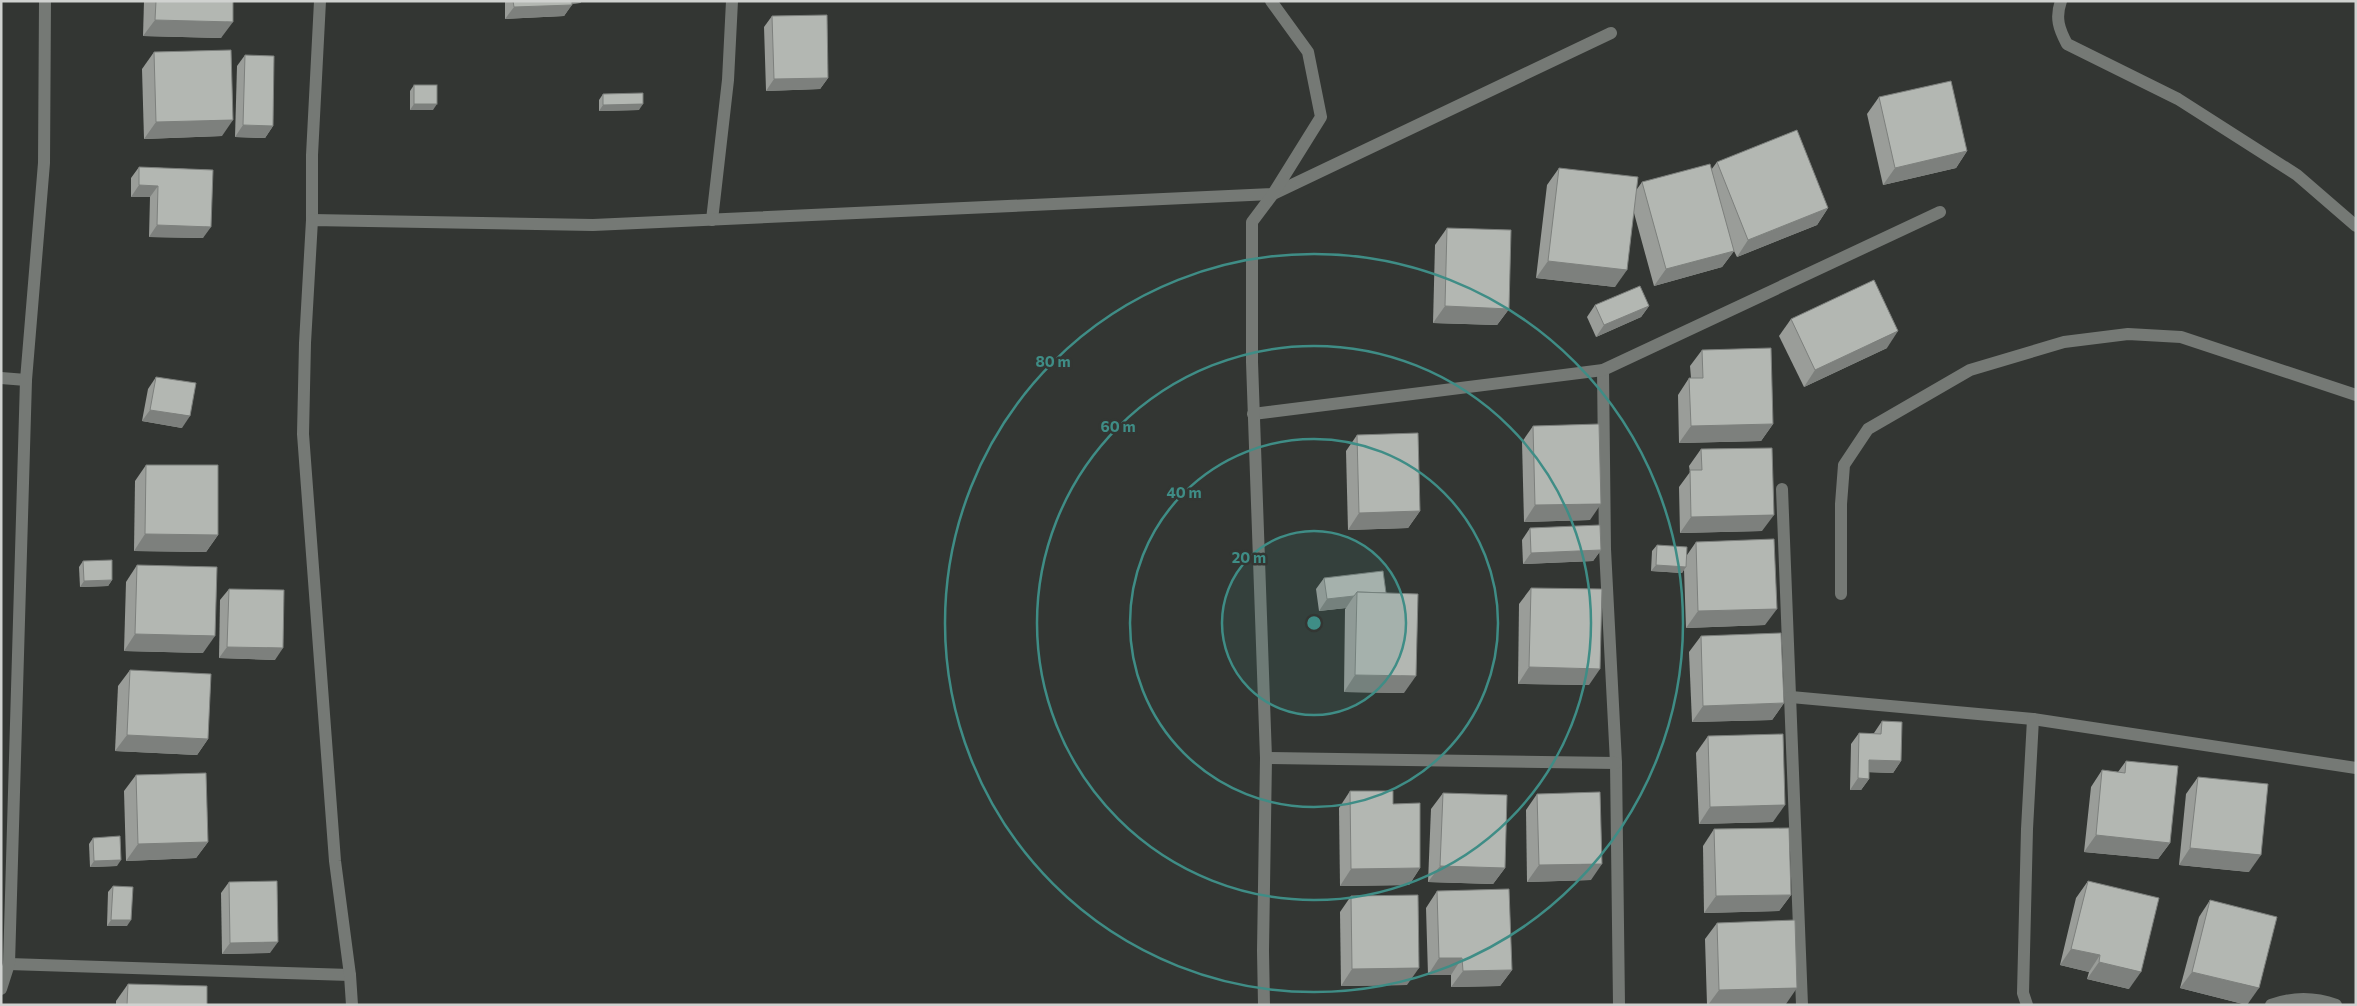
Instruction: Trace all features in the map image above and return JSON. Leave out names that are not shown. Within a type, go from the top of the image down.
[{"type":"street","points":[[1,989],[8,964],[26,380],[44,163],[45,1]]},
{"type":"street","points":[[320,1],[312,154],[312,220],[305,343],[303,434],[335,861],[350,975],[352,1005]]},
{"type":"street","points":[[712,220],[728,80],[732,1]]},
{"type":"street","points":[[1264,1005],[1262,951],[1266,758],[1253,414],[1250,256],[1252,222],[1273,194],[1321,117],[1308,52],[1271,1]]},
{"type":"street","points":[[2062,1],[2059,9],[2058,28],[2067,44],[2186,104],[2297,175],[2356,226]]},
{"type":"street","points":[[312,220],[593,225],[1273,194],[1611,33]]},
{"type":"street","points":[[1253,414],[1603,370],[1940,212]]},
{"type":"street","points":[[1841,594],[1841,504],[1844,465],[1868,429],[1970,370],[2064,342],[2128,334],[2181,337],[2356,395]]},
{"type":"street","points":[[1603,370],[1605,549],[1616,763],[1619,1005]]},
{"type":"street","points":[[1,378],[26,380]]},
{"type":"street","points":[[1782,489],[1802,1005]]},
{"type":"street","points":[[1791,697],[2033,719],[2356,768]]},
{"type":"street","points":[[2027,1005],[2023,993],[2027,829],[2033,719]]},
{"type":"street","points":[[1266,758],[1616,763]]},
{"type":"street","points":[[8,964],[350,975]]},
{"type":"street","points":[[2270,1005],[2286,999],[2320,999],[2336,1005]]},
{"type":"building","points":[[156,1],[233,1],[233,22],[155,20]]},
{"type":"building","points":[[513,1],[572,1],[572,5],[514,7]]},
{"type":"building","points":[[827,15],[828,78],[774,79],[772,16]]},
{"type":"building","points":[[231,50],[233,120],[156,122],[154,52]]},
{"type":"building","points":[[245,55],[274,56],[273,126],[243,125]]},
{"type":"building","points":[[1951,81],[1967,151],[1895,168],[1879,97]]},
{"type":"building","points":[[414,85],[437,85],[437,104],[414,104]]},
{"type":"building","points":[[643,93],[643,104],[603,105],[603,94]]},
{"type":"building","points":[[1797,130],[1828,208],[1748,240],[1717,162]]},
{"type":"building","points":[[1710,164],[1734,251],[1666,269],[1642,182]]},
{"type":"building","points":[[139,167],[213,170],[211,227],[157,225],[158,186],[139,185]]},
{"type":"building","points":[[1559,168],[1638,177],[1627,270],[1548,261]]},
{"type":"building","points":[[1447,228],[1511,230],[1509,309],[1445,306]]},
{"type":"building","points":[[1874,280],[1898,331],[1815,370],[1791,319]]},
{"type":"building","points":[[1640,286],[1649,306],[1604,325],[1595,305]]},
{"type":"building","points":[[1771,348],[1773,424],[1691,426],[1689,378],[1703,378],[1702,350]]},
{"type":"building","points":[[156,377],[196,383],[190,416],[150,410]]},
{"type":"building","points":[[1599,424],[1601,504],[1535,505],[1533,426]]},
{"type":"building","points":[[1418,433],[1420,511],[1359,513],[1357,435]]},
{"type":"building","points":[[1772,448],[1774,515],[1691,517],[1690,470],[1702,470],[1701,449]]},
{"type":"building","points":[[146,465],[218,465],[218,535],[145,534]]},
{"type":"building","points":[[1600,525],[1601,550],[1531,553],[1530,528]]},
{"type":"building","points":[[1774,539],[1777,609],[1698,611],[1696,542]]},
{"type":"building","points":[[1657,545],[1687,547],[1686,567],[1656,565]]},
{"type":"building","points":[[112,560],[112,580],[84,581],[83,561]]},
{"type":"building","points":[[137,565],[217,567],[215,636],[135,634]]},
{"type":"building","points":[[1383,571],[1386,593],[1357,592],[1354,596],[1327,599],[1324,578]]},
{"type":"building","points":[[1531,588],[1602,589],[1600,669],[1529,667]]},
{"type":"building","points":[[229,589],[284,590],[283,648],[227,647]]},
{"type":"building","points":[[1357,592],[1418,594],[1416,676],[1355,675]]},
{"type":"building","points":[[1781,633],[1784,703],[1703,706],[1701,636]]},
{"type":"building","points":[[130,670],[211,674],[208,739],[127,735]]},
{"type":"building","points":[[1882,721],[1902,722],[1901,761],[1869,760],[1869,779],[1858,778],[1859,733],[1881,734]]},
{"type":"building","points":[[1783,734],[1785,805],[1710,807],[1708,736]]},
{"type":"building","points":[[2126,761],[2178,766],[2170,843],[2096,835],[2102,770],[2125,773]]},
{"type":"building","points":[[206,773],[208,842],[138,844],[136,775]]},
{"type":"building","points":[[2198,777],[2268,784],[2261,855],[2190,848]]},
{"type":"building","points":[[1350,791],[1393,791],[1393,804],[1420,803],[1420,868],[1351,869]]},
{"type":"building","points":[[1600,792],[1602,864],[1539,865],[1537,794]]},
{"type":"building","points":[[1443,793],[1507,795],[1505,868],[1440,866]]},
{"type":"building","points":[[1789,828],[1791,895],[1716,896],[1714,829]]},
{"type":"building","points":[[120,836],[121,860],[94,861],[93,838]]},
{"type":"building","points":[[277,881],[278,942],[230,943],[229,882]]},
{"type":"building","points":[[2088,881],[2159,898],[2141,972],[2099,962],[2100,955],[2071,949]]},
{"type":"building","points":[[113,886],[133,887],[131,920],[111,920]]},
{"type":"building","points":[[1509,889],[1512,970],[1463,971],[1462,958],[1439,958],[1437,891]]},
{"type":"building","points":[[1418,895],[1419,968],[1352,969],[1351,896]]},
{"type":"building","points":[[2210,900],[2277,917],[2259,988],[2192,972]]},
{"type":"building","points":[[1795,920],[1797,988],[1719,990],[1717,923]]},
{"type":"building","points":[[128,984],[207,986],[207,1005],[127,1005]]}]
